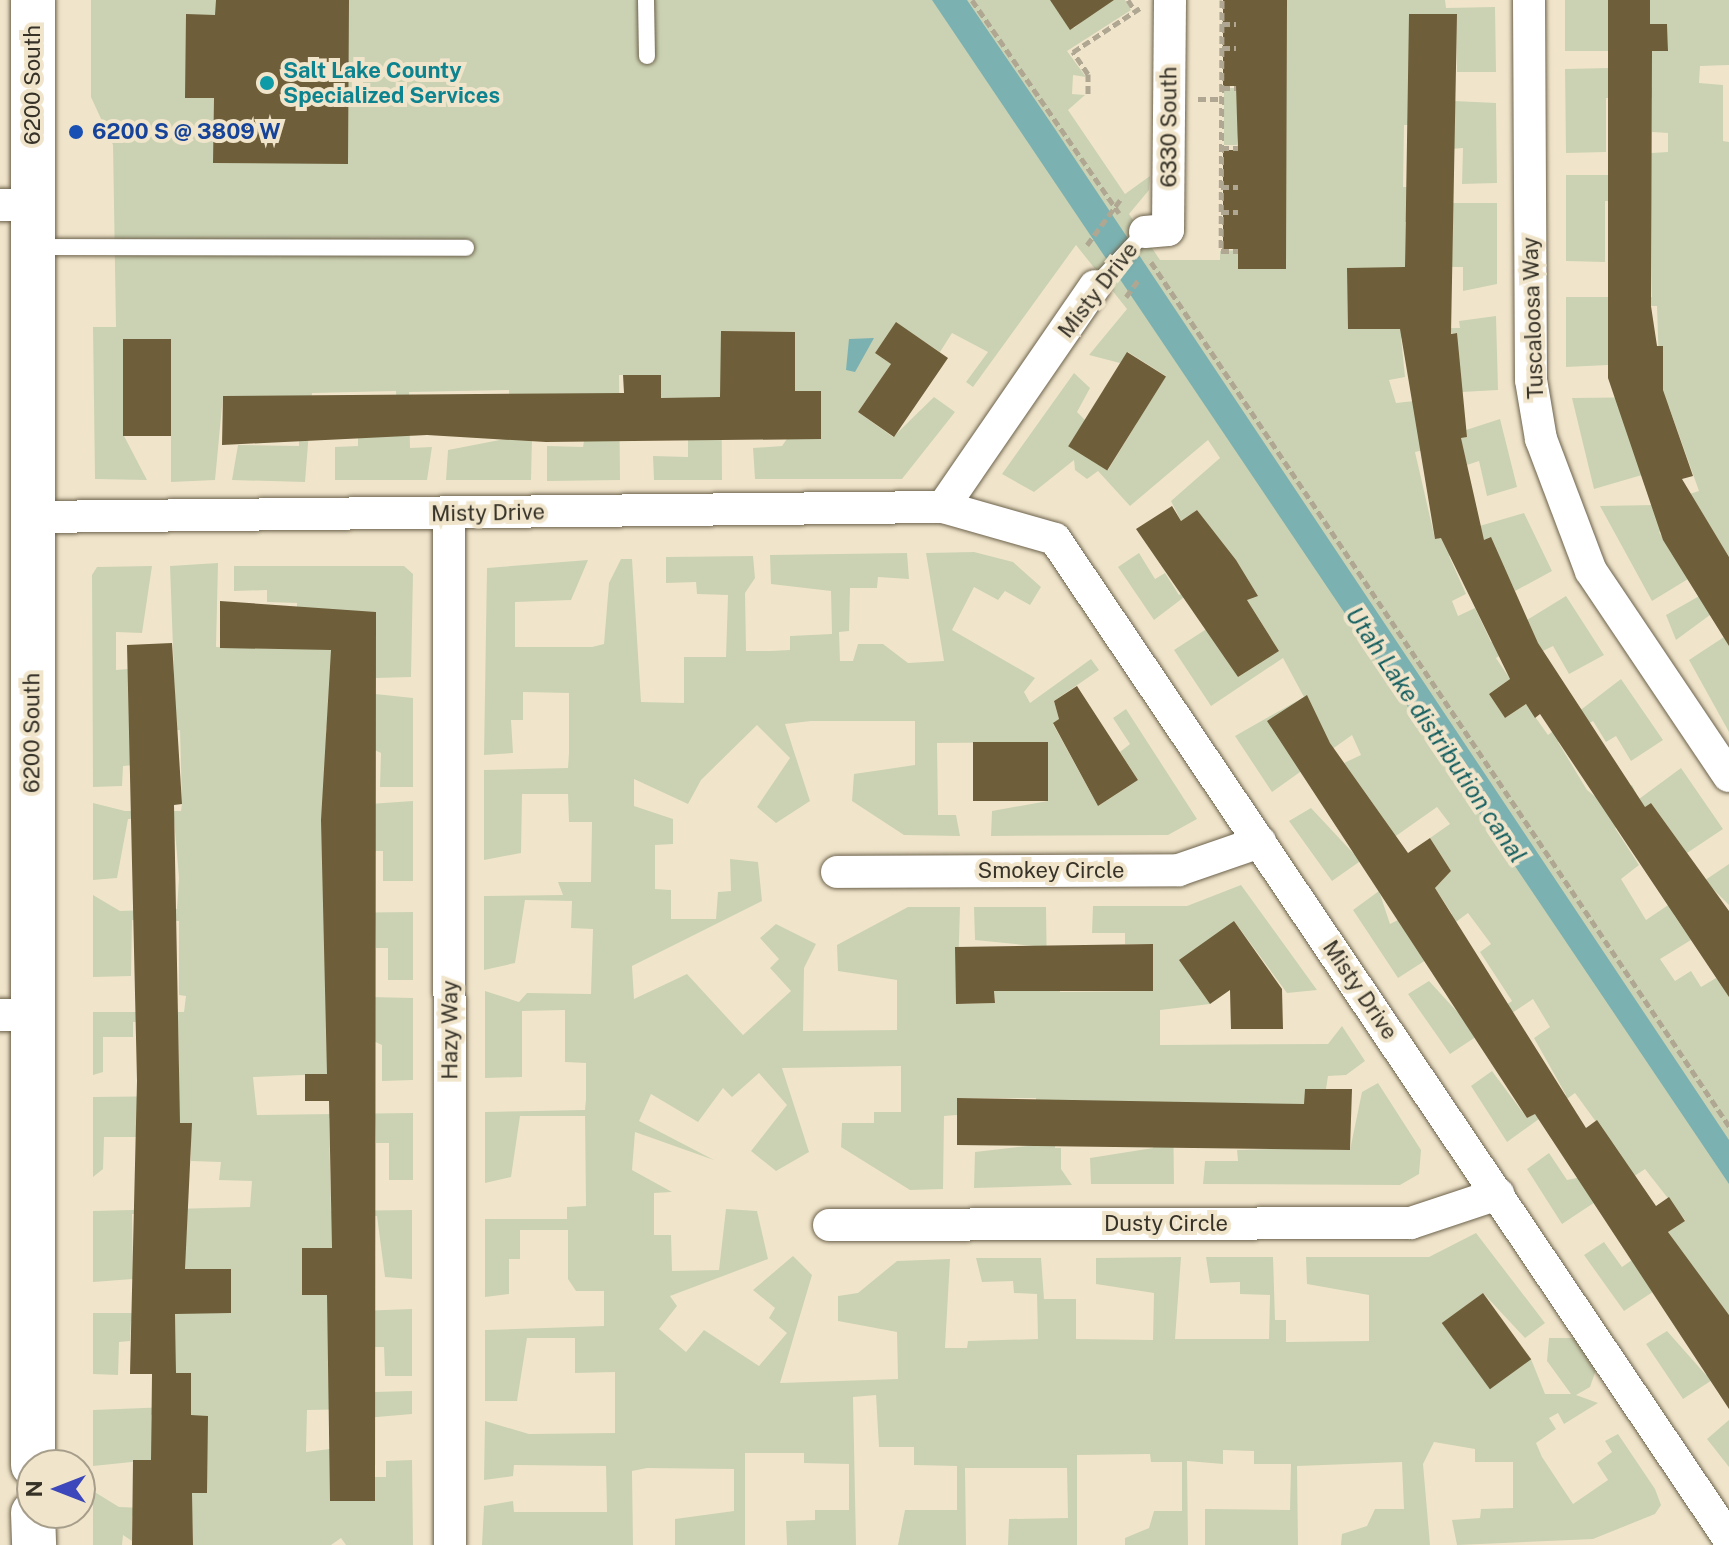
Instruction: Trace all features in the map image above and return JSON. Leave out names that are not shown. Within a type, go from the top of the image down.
[{"type":"main road","name":"6200 South","points":[[32,1449],[16,1015],[32,517],[22,219],[33,0]]},
{"type":"street","name":"6330 South","points":[[1141,236],[1168,230],[1170,0]]},
{"type":"street","name":"Tuscaloosa Way","points":[[1529,0],[1531,380],[1541,439],[1591,571],[1729,776]]},
{"type":"street","name":"Misty Drive","points":[[943,507],[1095,286]]},
{"type":"street","name":"Misty Drive","points":[[32,517],[943,507],[1055,539],[1729,1538]]},
{"type":"street","name":"Hazy Way","points":[[449,514],[450,1545]]},
{"type":"street","name":"Smokey Circle","points":[[837,872],[1179,870],[1260,842]]},
{"type":"street","name":"Dusty Circle","points":[[829,1225],[1411,1223],[1498,1194]]},
{"type":"street","points":[[1709,1545],[1729,1538]]},
{"type":"lane","points":[[646,0],[647,56]]},
{"type":"lane","points":[[22,219],[466,248]]},
{"type":"lane","name":"Misty Drive","points":[[1095,286],[1141,236]]},
{"type":"path","points":[[972,0],[1115,208],[1141,236],[1729,1126]]},
{"type":"path","points":[[1128,0],[1135,11]]},
{"type":"path","points":[[1222,0],[1221,251],[1238,251]]},
{"type":"path","points":[[1088,94],[1088,74],[1073,52],[1151,1]]},
{"type":"path","points":[[1222,24],[1236,24]]},
{"type":"path","points":[[1222,48],[1236,48]]},
{"type":"path","points":[[1222,88],[1236,88]]},
{"type":"path","points":[[1189,99],[1221,99]]},
{"type":"path","points":[[1221,148],[1238,148]]},
{"type":"path","points":[[1221,187],[1238,187]]},
{"type":"path","points":[[1087,245],[1120,200]]},
{"type":"path","points":[[1221,212],[1238,212]]},
{"type":"green space","points":[[91,0],[1054,0],[1074,28],[1108,0],[1125,0],[1131,10],[1067,51],[1086,77],[1073,75],[1072,94],[1085,95],[1068,110],[1125,194],[1150,176],[1149,190],[1129,214],[1160,260],[1220,260],[1220,251],[1238,250],[1238,132],[1237,145],[1224,145],[1224,88],[1237,88],[1283,0],[1445,0],[1446,8],[1495,7],[1496,72],[1457,72],[1456,14],[1410,14],[1454,101],[1496,103],[1497,183],[1462,184],[1463,148],[1451,149],[1452,125],[1404,125],[1403,187],[1413,187],[1414,203],[1497,203],[1497,284],[1463,291],[1463,267],[1450,267],[1449,221],[1405,222],[1405,267],[1348,329],[1460,328],[1459,321],[1496,316],[1498,390],[1462,392],[1456,333],[1401,338],[1405,377],[1389,380],[1396,403],[1414,401],[1424,441],[1467,437],[1466,430],[1500,419],[1517,487],[1487,496],[1479,461],[1467,465],[1461,442],[1415,452],[1435,539],[1524,513],[1552,571],[1515,591],[1490,538],[1449,556],[1466,594],[1452,601],[1458,616],[1475,608],[1491,642],[1566,596],[1604,655],[1569,674],[1553,646],[1543,651],[1532,635],[1496,658],[1510,679],[1489,694],[1505,718],[1526,704],[1548,735],[1621,679],[1663,740],[1631,761],[1616,736],[1606,742],[1593,721],[1558,742],[1587,790],[1603,803],[1632,785],[1639,799],[1681,768],[1723,829],[1687,853],[1651,803],[1615,828],[1639,865],[1621,879],[1646,920],[1729,864],[1729,905],[1713,889],[1674,915],[1691,940],[1660,959],[1675,981],[1691,971],[1701,987],[1716,978],[1729,989],[1729,1315],[1692,1266],[1624,1311],[1584,1255],[1604,1242],[1622,1267],[1632,1260],[1684,1256],[1668,1232],[1685,1220],[1645,1169],[1562,1224],[1527,1169],[1549,1153],[1567,1180],[1629,1167],[1575,1093],[1507,1142],[1471,1086],[1492,1071],[1527,1118],[1566,1095],[1534,1038],[1550,1027],[1533,999],[1450,1054],[1408,994],[1429,981],[1472,1028],[1512,1001],[1480,952],[1491,944],[1468,913],[1433,939],[1440,951],[1398,978],[1353,910],[1379,891],[1390,924],[1398,920],[1412,941],[1452,914],[1435,888],[1451,871],[1430,838],[1450,824],[1437,807],[1332,881],[1289,821],[1311,808],[1354,854],[1390,828],[1344,763],[1361,755],[1352,735],[1272,792],[1235,736],[1304,697],[1283,658],[1211,706],[1174,650],[1208,628],[1238,677],[1279,651],[1247,600],[1217,572],[1154,620],[1118,567],[1139,553],[1155,579],[1165,573],[1179,595],[1231,559],[1197,510],[1181,521],[1171,501],[1220,458],[1208,440],[1130,506],[1098,471],[1087,479],[1075,470],[1074,460],[1034,492],[1002,474],[1074,373],[1090,388],[1077,412],[1085,420],[1070,447],[1108,470],[1166,376],[1128,352],[1120,363],[1089,355],[1127,309],[1076,245],[973,387],[966,382],[988,352],[952,333],[940,352],[896,323],[875,353],[891,364],[858,412],[893,437],[934,397],[955,412],[902,479],[755,479],[753,448],[782,446],[820,391],[774,391],[774,353],[795,350],[795,332],[721,331],[722,480],[654,480],[653,456],[688,457],[688,440],[661,398],[660,375],[619,375],[620,480],[547,481],[547,446],[583,447],[584,441],[533,395],[531,480],[446,480],[448,450],[510,438],[509,390],[409,392],[410,448],[432,447],[427,480],[335,480],[335,447],[358,446],[358,436],[397,435],[396,391],[312,393],[305,482],[232,480],[238,445],[299,446],[299,397],[223,396],[215,480],[171,482],[171,339],[123,340],[124,436],[147,480],[95,479],[93,327],[116,327],[113,145],[91,97]]},
{"type":"green space","points":[[1565,0],[1608,0],[1608,51],[1565,51]]},
{"type":"green space","points":[[1650,0],[1729,0],[1729,65],[1700,66],[1699,83],[1723,85],[1723,141],[1729,142],[1729,557],[1699,508],[1659,532],[1688,579],[1652,601],[1600,506],[1654,505],[1699,491],[1669,407],[1642,475],[1594,489],[1572,398],[1660,397],[1657,306],[1609,306],[1608,365],[1566,367],[1566,297],[1652,297],[1651,201],[1605,201],[1605,262],[1566,261],[1566,175],[1651,175],[1651,153],[1668,152],[1668,133],[1652,132],[1652,98],[1606,98],[1606,152],[1566,153],[1565,69],[1609,68],[1610,88],[1652,87],[1652,51],[1668,51],[1667,25],[1650,24]]},
{"type":"green space","points":[[974,552],[1013,562],[1041,587],[1030,605],[1005,591],[998,600],[974,587],[952,630],[1035,678],[1024,692],[1030,703],[1091,659],[1099,670],[1054,701],[1059,719],[1053,724],[1098,806],[1138,780],[1120,752],[1130,744],[1113,718],[1126,709],[1197,819],[1168,835],[991,836],[992,811],[1048,801],[1048,742],[937,743],[938,815],[956,815],[960,836],[904,835],[852,801],[854,774],[915,765],[915,721],[811,721],[785,724],[810,801],[776,823],[757,807],[790,758],[757,725],[701,780],[688,804],[634,779],[634,806],[673,819],[673,844],[655,845],[655,889],[671,890],[671,919],[716,919],[718,892],[731,891],[730,859],[758,862],[762,901],[632,966],[634,999],[687,974],[743,1035],[791,991],[770,968],[779,959],[760,938],[776,924],[816,944],[804,968],[803,1031],[897,1030],[897,980],[838,971],[837,945],[908,907],[960,907],[957,1004],[995,1003],[994,991],[1034,946],[975,940],[974,907],[1046,907],[1047,978],[1060,979],[1060,992],[1153,991],[1152,944],[1125,944],[1125,933],[1092,933],[1093,906],[1187,906],[1241,885],[1317,990],[1287,993],[1234,921],[1196,984],[1210,1004],[1160,1010],[1160,1045],[1328,1044],[1342,1026],[1365,1061],[1346,1075],[1328,1076],[1326,1089],[1305,1089],[1304,1149],[1350,1150],[1362,1092],[1378,1083],[1421,1150],[1419,1174],[1400,1185],[1203,1184],[1205,1161],[1238,1161],[1237,1150],[1268,1149],[1268,1104],[1173,1105],[1174,1184],[1091,1184],[1090,1158],[1153,1148],[1153,1102],[1055,1102],[1055,1148],[1061,1148],[1061,1169],[1072,1185],[974,1188],[975,1152],[1036,1145],[1036,1098],[958,1098],[957,1115],[944,1116],[943,1189],[910,1190],[841,1147],[842,1123],[874,1123],[874,1112],[901,1112],[901,1066],[782,1068],[809,1152],[776,1171],[751,1151],[787,1105],[759,1073],[732,1097],[723,1088],[698,1122],[651,1094],[639,1121],[714,1160],[635,1132],[632,1170],[672,1192],[654,1193],[654,1235],[671,1235],[672,1271],[719,1270],[726,1209],[757,1211],[768,1259],[670,1296],[677,1306],[659,1329],[686,1352],[704,1330],[759,1366],[787,1333],[769,1318],[775,1308],[753,1290],[793,1256],[812,1275],[780,1383],[898,1379],[897,1332],[838,1321],[838,1296],[858,1293],[897,1261],[950,1259],[945,1348],[967,1348],[968,1341],[1038,1339],[1037,1294],[1014,1293],[1013,1281],[982,1282],[976,1258],[1041,1258],[1044,1299],[1076,1299],[1076,1339],[1153,1340],[1154,1293],[1096,1284],[1096,1258],[1181,1257],[1175,1339],[1269,1339],[1270,1295],[1240,1294],[1240,1282],[1210,1283],[1206,1257],[1273,1257],[1275,1320],[1286,1320],[1286,1342],[1369,1341],[1369,1295],[1307,1284],[1306,1257],[1429,1257],[1476,1233],[1545,1323],[1525,1338],[1483,1293],[1442,1324],[1531,1359],[1545,1394],[1571,1394],[1547,1361],[1549,1338],[1582,1338],[1598,1364],[1590,1387],[1576,1395],[1598,1403],[1564,1424],[1558,1413],[1549,1418],[1556,1429],[1536,1443],[1573,1504],[1608,1480],[1597,1463],[1612,1452],[1605,1441],[1618,1434],[1655,1489],[1661,1505],[1655,1514],[1593,1539],[1457,1545],[1452,1520],[1480,1518],[1481,1509],[1513,1508],[1513,1462],[1475,1462],[1475,1449],[1434,1442],[1423,1464],[1430,1545],[1341,1545],[1342,1534],[1367,1526],[1375,1509],[1404,1509],[1402,1462],[1297,1466],[1298,1545],[1205,1545],[1205,1509],[1290,1510],[1291,1464],[1254,1464],[1254,1451],[1223,1450],[1223,1464],[1187,1461],[1188,1545],[1125,1545],[1125,1538],[1149,1528],[1154,1511],[1182,1511],[1182,1462],[1151,1462],[1150,1454],[1077,1455],[1077,1545],[1008,1545],[1009,1519],[1068,1518],[1067,1468],[965,1468],[966,1545],[898,1545],[905,1510],[957,1510],[957,1466],[914,1465],[914,1447],[879,1447],[876,1395],[853,1397],[856,1545],[787,1545],[786,1521],[815,1520],[815,1510],[849,1510],[849,1464],[804,1463],[804,1453],[745,1453],[745,1545],[675,1545],[675,1519],[734,1511],[734,1469],[647,1468],[632,1471],[633,1545],[482,1545],[484,1506],[513,1501],[514,1512],[607,1512],[606,1466],[514,1465],[513,1476],[484,1480],[485,1421],[529,1434],[615,1433],[615,1372],[575,1373],[575,1338],[527,1338],[517,1401],[485,1401],[485,1330],[604,1326],[604,1291],[576,1291],[568,1279],[568,1230],[520,1230],[520,1259],[509,1259],[509,1294],[485,1297],[485,1219],[567,1219],[567,1207],[586,1206],[585,1116],[520,1116],[511,1177],[485,1183],[485,1112],[585,1110],[586,1063],[565,1062],[565,1010],[522,1011],[522,1077],[485,1078],[485,991],[519,1002],[527,993],[591,994],[593,929],[571,928],[572,901],[525,900],[515,963],[484,970],[484,896],[563,895],[558,882],[591,882],[592,822],[569,822],[568,794],[522,794],[521,853],[484,860],[484,770],[568,768],[569,753],[569,693],[523,692],[523,720],[511,720],[513,753],[484,755],[487,568],[588,560],[571,600],[515,602],[515,647],[592,647],[604,644],[609,583],[621,559],[632,559],[641,702],[684,703],[684,657],[726,657],[728,595],[697,594],[696,582],[666,583],[666,557],[753,556],[755,578],[745,593],[746,651],[770,651],[790,650],[790,636],[832,634],[831,591],[771,584],[770,555],[907,553],[909,579],[878,577],[877,588],[850,588],[849,631],[839,632],[840,661],[853,661],[858,644],[883,644],[908,663],[944,661],[926,553]]},
{"type":"green space","points":[[218,563],[216,647],[296,649],[297,603],[267,602],[267,590],[234,591],[234,566],[404,566],[413,574],[411,677],[375,678],[376,612],[332,611],[375,694],[413,698],[413,787],[380,787],[381,753],[326,728],[326,807],[413,801],[413,881],[383,881],[383,851],[376,851],[327,913],[413,912],[413,980],[388,980],[388,948],[376,948],[375,919],[326,996],[413,998],[413,1080],[382,1081],[382,1045],[327,1020],[327,1074],[253,1077],[257,1115],[413,1113],[413,1180],[389,1180],[389,1143],[376,1143],[375,1117],[329,1118],[331,1211],[412,1210],[412,1279],[385,1277],[377,1216],[332,1216],[332,1248],[302,1295],[332,1295],[332,1312],[412,1309],[412,1376],[385,1376],[384,1347],[374,1347],[375,1392],[412,1391],[412,1414],[365,1418],[364,1409],[307,1410],[306,1452],[330,1449],[375,1477],[386,1477],[386,1461],[412,1460],[413,1545],[346,1545],[341,1538],[331,1545],[193,1545],[192,1515],[132,1516],[132,1541],[123,1535],[122,1545],[93,1545],[96,1493],[119,1507],[171,1509],[208,1416],[151,1415],[151,1460],[96,1466],[93,1410],[169,1407],[191,1395],[191,1373],[176,1373],[175,1321],[131,1321],[130,1341],[119,1342],[118,1375],[93,1374],[93,1313],[231,1313],[231,1295],[230,1269],[185,1269],[184,1214],[132,1214],[133,1279],[93,1282],[93,1211],[250,1207],[252,1181],[219,1180],[221,1162],[191,1161],[191,1123],[138,1123],[137,1137],[104,1137],[103,1169],[93,1177],[93,1097],[177,1096],[179,1080],[178,1021],[133,1022],[133,1037],[103,1037],[103,1072],[93,1075],[93,1012],[184,1012],[186,996],[179,995],[179,921],[132,920],[131,976],[93,977],[93,895],[120,911],[177,909],[179,878],[174,819],[128,819],[117,878],[93,880],[93,803],[125,811],[181,811],[182,804],[180,730],[134,731],[135,765],[123,766],[122,786],[93,787],[92,575],[97,567],[152,566],[142,633],[116,632],[116,670],[128,669],[175,702],[170,566]]},
{"type":"green space","points":[[1729,579],[1729,601],[1676,640],[1666,615]]},
{"type":"green space","points":[[1724,637],[1729,645],[1729,732],[1689,660]]},
{"type":"green space","points":[[1667,1331],[1706,1375],[1729,1360],[1729,1369],[1683,1399],[1646,1344]]},
{"type":"green space","points":[[1729,1420],[1729,1467],[1707,1439]]},
{"type":"water","name":"Utah Lake distribution canal","points":[[932,0],[967,0],[1055,129],[1729,1140],[1729,1184]]},
{"type":"water","points":[[874,338],[855,372],[846,370],[849,339]]},
{"type":"building","name":"Salt Lake County Specialized Services","points":[[216,0],[349,0],[348,164],[213,163],[214,98],[185,98],[186,14],[215,15]]},
{"type":"building","points":[[1050,0],[1114,0],[1070,30]]},
{"type":"building","points":[[1223,0],[1287,0],[1286,269],[1238,269],[1238,249],[1223,249],[1223,150],[1238,150],[1236,86],[1223,86]]},
{"type":"building","points":[[1608,0],[1650,0],[1650,24],[1667,24],[1668,51],[1652,51],[1651,306],[1657,346],[1663,346],[1663,390],[1693,476],[1682,479],[1729,557],[1729,646],[1663,540],[1608,378]]},
{"type":"building","points":[[1409,14],[1457,14],[1451,334],[1457,333],[1467,437],[1461,438],[1484,540],[1491,537],[1538,643],[1645,807],[1651,803],[1729,911],[1729,997],[1540,714],[1535,718],[1526,704],[1505,718],[1489,694],[1510,679],[1441,538],[1435,539],[1400,329],[1348,329],[1347,268],[1405,267]]},
{"type":"building","points":[[896,322],[948,358],[894,437],[858,412],[891,364],[875,353]]},
{"type":"building","points":[[721,331],[795,332],[795,391],[821,391],[821,439],[546,442],[427,435],[222,445],[223,396],[624,393],[623,375],[661,375],[661,398],[720,397]]},
{"type":"building","points":[[123,339],[171,339],[171,436],[123,436]]},
{"type":"building","points":[[1127,352],[1166,376],[1107,471],[1068,446]]},
{"type":"building","points":[[1172,506],[1181,521],[1197,510],[1236,560],[1258,596],[1247,600],[1279,651],[1238,677],[1136,529]]},
{"type":"building","points":[[220,601],[376,612],[375,1501],[330,1501],[327,1295],[302,1295],[302,1248],[332,1248],[329,1101],[305,1101],[305,1074],[327,1074],[321,820],[331,650],[220,648]]},
{"type":"building","points":[[172,643],[182,804],[174,805],[180,1123],[192,1123],[185,1269],[231,1269],[231,1313],[175,1314],[176,1373],[191,1373],[191,1415],[208,1416],[207,1493],[192,1493],[193,1545],[132,1545],[133,1460],[151,1460],[152,1374],[130,1374],[137,1081],[127,645]]},
{"type":"building","points":[[1077,686],[1138,780],[1098,806],[1053,723],[1059,719],[1054,701]]},
{"type":"building","points":[[1307,695],[1330,743],[1408,853],[1430,838],[1451,871],[1435,888],[1586,1128],[1597,1120],[1656,1206],[1669,1197],[1685,1221],[1668,1232],[1729,1315],[1729,1409],[1535,1114],[1527,1118],[1267,721]]},
{"type":"building","points":[[973,742],[1048,742],[1048,801],[973,801]]},
{"type":"building","points":[[1234,921],[1282,989],[1283,1029],[1231,1029],[1230,990],[1210,1004],[1179,960]]},
{"type":"building","points":[[1153,944],[1153,991],[994,991],[995,1003],[956,1004],[955,947]]},
{"type":"building","points":[[1305,1089],[1352,1089],[1350,1150],[957,1145],[957,1098],[1304,1104]]},
{"type":"building","points":[[1483,1293],[1531,1359],[1490,1389],[1442,1323]]},
{"type":"place","name":"Salt Lake County Specialized Services","points":[[267,83]]},
{"type":"place","name":"6200 S @ 3809 W","points":[[76,132]]}]
